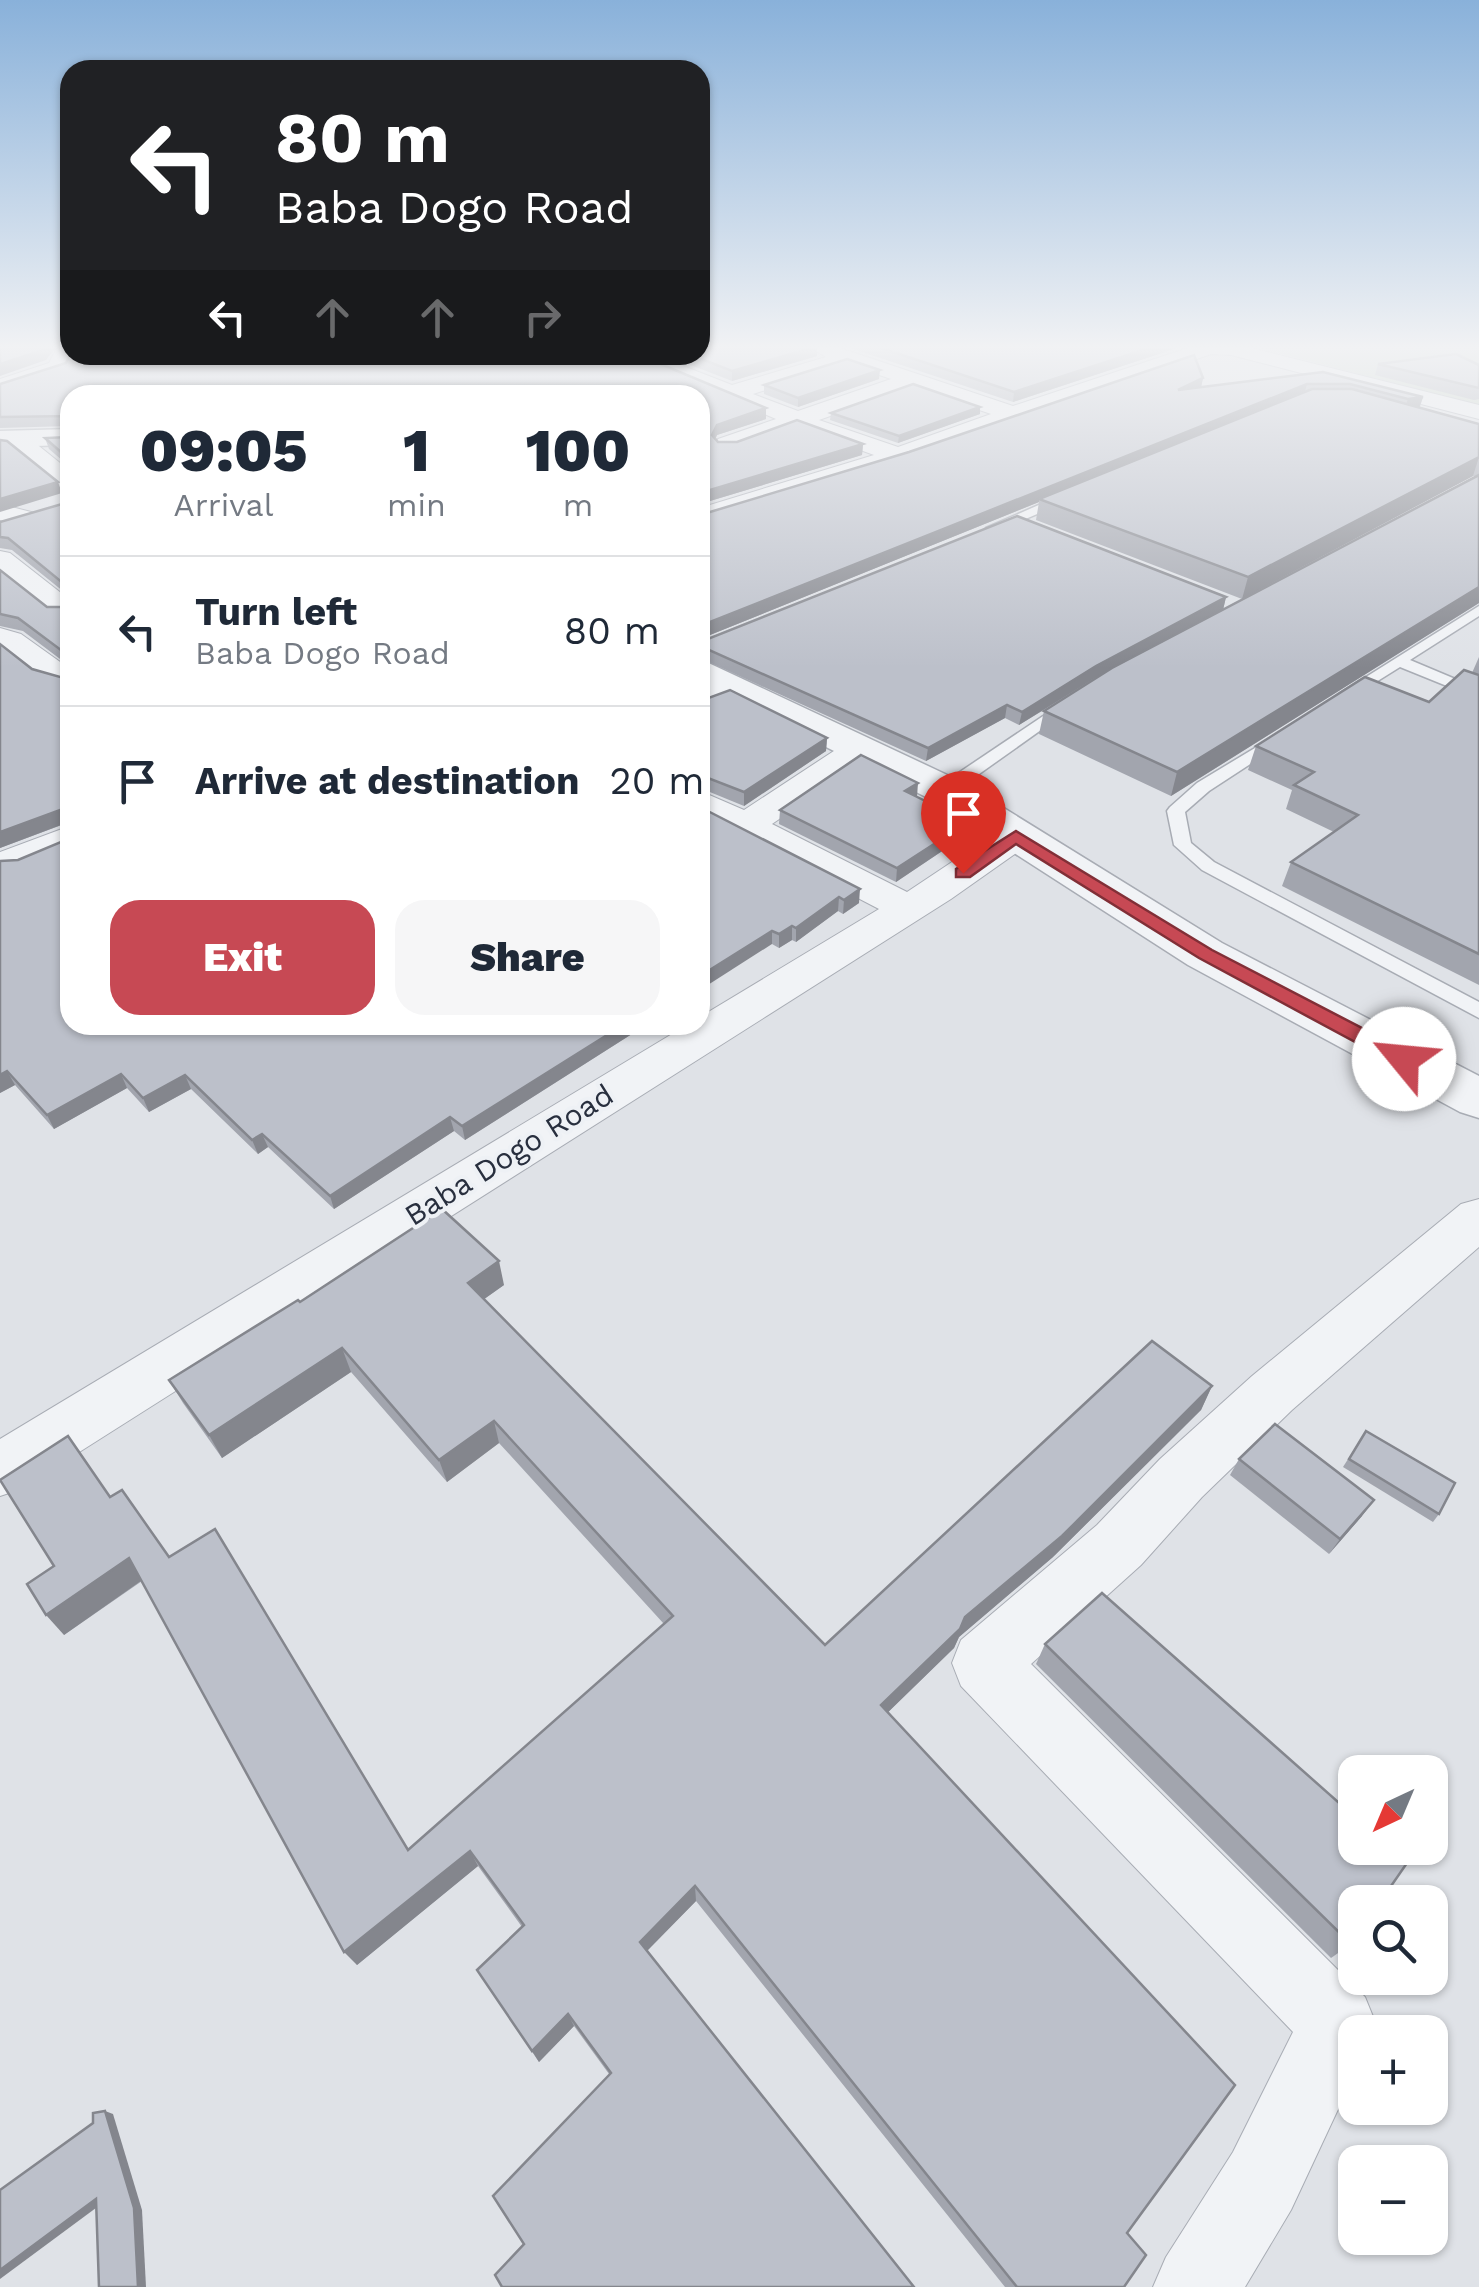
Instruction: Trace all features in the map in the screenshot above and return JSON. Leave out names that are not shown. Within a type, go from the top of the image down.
[{"type":"street","points":[[35,455],[60,478]]},
{"type":"street","points":[[710,513],[898,455]]},
{"type":"street","points":[[8,519],[60,491]]},
{"type":"street","points":[[0,559],[60,604]]},
{"type":"street","points":[[2,638],[60,612]]},
{"type":"street","points":[[2,638],[28,650],[60,677]]},
{"type":"street","points":[[710,687],[945,790],[1206,954],[1479,1100]]},
{"type":"street","points":[[747,825],[858,750]]},
{"type":"street","points":[[710,807],[908,908]]},
{"type":"street","name":"Baba Dogo Road","points":[[710,1011],[908,908],[1016,836]]},
{"type":"street","points":[[10,862],[60,841]]},
{"type":"street","name":"Baba Dogo Road","points":[[0,1470],[663,1036]]},
{"type":"street","points":[[1196,2287],[1262,2181],[1338,2024],[984,1664],[1119,1545],[1181,1478],[1272,1392],[1479,1218]]},
{"type":"lane","points":[[978,534],[1085,489]]},
{"type":"lane","points":[[1013,519],[1031,526]]},
{"type":"lane","points":[[1334,703],[1479,610]]},
{"type":"lane","points":[[1399,662],[1479,694]]},
{"type":"lane","points":[[945,790],[1038,722],[1084,694]]},
{"type":"lane","points":[[1301,724],[1203,787],[1176,812],[1182,846],[1208,866],[1479,1011]]},
{"type":"building","points":[[0,455],[24,455],[58,482],[0,499]]},
{"type":"building","points":[[710,455],[827,455],[710,490]]},
{"type":"building","points":[[900,455],[1130,455],[710,622],[710,512]]},
{"type":"building","points":[[1149,455],[1479,455],[1248,577],[1039,499]]},
{"type":"building","points":[[1479,475],[1479,587],[1177,772],[1044,711],[1112,668]]},
{"type":"building","points":[[60,505],[60,581],[8,538],[0,537],[0,522]]},
{"type":"building","points":[[1017,516],[1226,597],[1096,666],[1022,712],[1007,705],[928,748],[710,650],[710,638]]},
{"type":"building","points":[[0,570],[47,607],[60,607],[60,649],[18,618],[0,614]]},
{"type":"building","points":[[0,644],[32,669],[60,677],[60,810],[0,832]]},
{"type":"building","points":[[1464,670],[1479,675],[1479,954],[1291,862],[1358,815],[1294,785],[1314,772],[1256,746],[1365,677],[1429,702]]},
{"type":"building","points":[[730,690],[827,738],[744,792],[710,779],[710,697]]},
{"type":"building","points":[[861,755],[918,783],[905,791],[968,822],[897,868],[780,810]]},
{"type":"building","points":[[710,812],[860,889],[844,900],[839,897],[796,928],[792,926],[779,934],[772,931],[710,970]]},
{"type":"building","points":[[60,842],[60,1035],[607,1035],[462,1126],[450,1117],[330,1196],[262,1134],[252,1140],[185,1075],[143,1098],[121,1074],[47,1115],[7,1071],[0,1075],[0,861],[18,860]]},
{"type":"building","points":[[442,1209],[499,1261],[468,1283],[825,1645],[1152,1341],[1212,1386],[1062,1536],[965,1617],[960,1629],[881,1705],[1235,2085],[1127,2233],[1146,2255],[1124,2287],[1017,2287],[695,1886],[640,1942],[914,2287],[502,2287],[495,2275],[524,2244],[493,2196],[611,2073],[568,2014],[532,2051],[477,1970],[524,1925],[470,1851],[344,1952],[129,1558],[46,1615],[27,1584],[54,1566],[0,1480],[68,1436],[110,1497],[122,1490],[169,1557],[215,1529],[408,1850],[673,1616],[494,1421],[439,1460],[342,1348],[209,1435],[169,1380],[300,1302]]},
{"type":"building","points":[[1275,1424],[1374,1500],[1340,1539],[1239,1459]]},
{"type":"building","points":[[1366,1431],[1455,1483],[1439,1514],[1349,1459]]},
{"type":"building","points":[[1102,1593],[1338,1802],[1338,1865],[1406,1865],[1392,1885],[1338,1885],[1338,1931],[1045,1644]]},
{"type":"building","points":[[105,2111],[134,2208],[138,2287],[99,2287],[96,2199],[0,2270],[0,2190],[93,2123],[93,2113]]},
{"type":"route","points":[[963,873],[1016,836],[1206,954],[1404,1059]]}]
